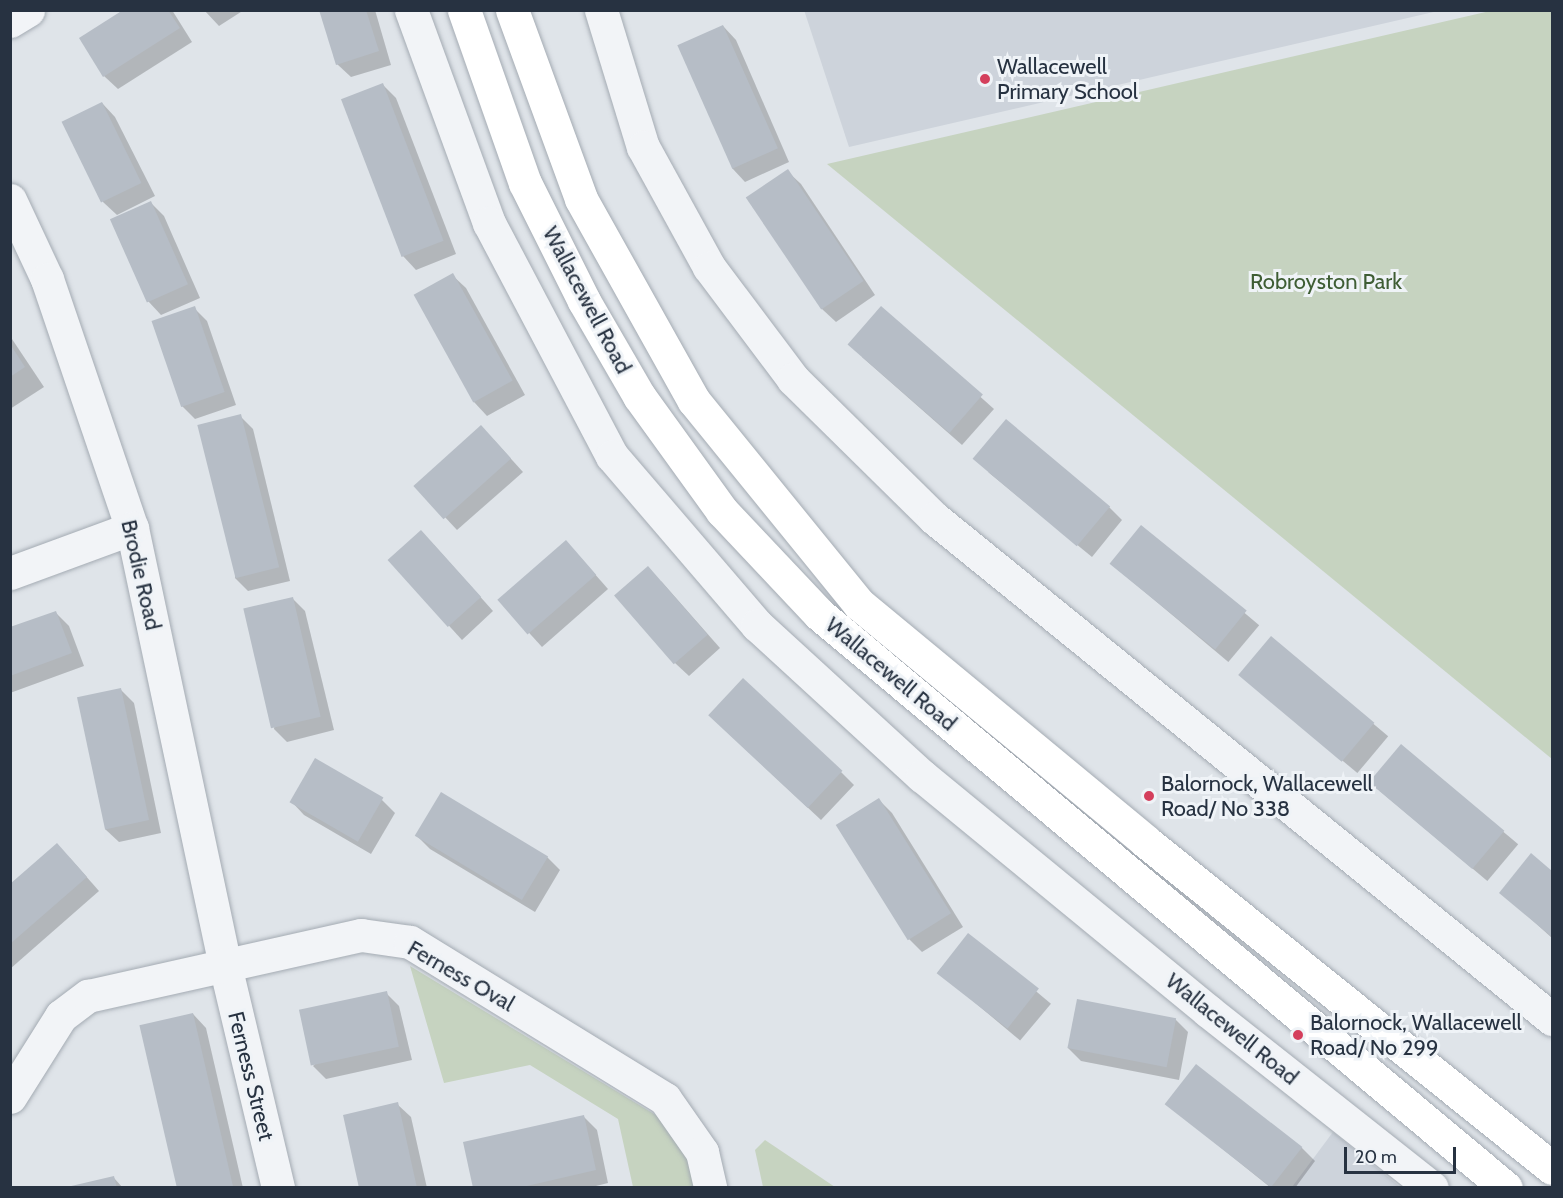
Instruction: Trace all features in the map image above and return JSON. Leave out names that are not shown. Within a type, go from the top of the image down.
[{"type":"street","points":[[10,21],[28,10]]},
{"type":"street","name":"Wallacewell Road","points":[[411,10],[489,223],[612,456],[757,625],[931,783],[1208,1011],[1432,1188]]},
{"type":"street","name":"Wallacewell Road","points":[[464,10],[525,183],[584,301],[639,396],[722,511],[827,621],[1506,1188]]},
{"type":"street","name":"Wallacewell Road","points":[[512,10],[581,199],[694,401],[859,604],[1145,841],[1552,1168]]},
{"type":"street","points":[[601,10],[643,147],[709,267],[793,379],[934,518],[1552,1019]]},
{"type":"street","name":"Brodie Road","points":[[10,200],[47,279],[132,528],[225,965]]},
{"type":"street","points":[[10,573],[132,528]]},
{"type":"street","name":"Ferness Oval","points":[[10,1097],[61,1016],[88,996],[361,935],[410,942],[664,1099],[702,1152],[710,1188]]},
{"type":"street","name":"Ferness Street","points":[[225,965],[278,1188]]},
{"type":"shaded area","name":"Wallacewell Primary School","points":[[804,10],[1438,10],[1438,11],[849,147]]},
{"type":"shaded area","points":[[1333,1132],[1400,1187],[1292,1187]]},
{"type":"green space","name":"Robroyston Park","points":[[1490,11],[1552,11],[1552,759],[827,164]]},
{"type":"green space","points":[[410,966],[669,1123],[694,1160],[700,1187],[633,1187],[618,1119],[530,1065],[444,1083]]},
{"type":"green space","points":[[765,1140],[835,1187],[763,1187],[755,1150]]},
{"type":"building","points":[[123,10],[168,10],[180,28],[103,77],[79,38]]},
{"type":"building","points":[[319,10],[366,10],[379,51],[336,65]]},
{"type":"building","points":[[723,25],[778,148],[732,169],[677,45]]},
{"type":"building","points":[[383,83],[444,241],[402,257],[341,99]]},
{"type":"building","points":[[102,102],[141,183],[101,203],[62,122]]},
{"type":"building","points":[[788,169],[863,281],[821,309],[746,198]]},
{"type":"building","points":[[151,201],[188,284],[147,302],[110,219]]},
{"type":"building","points":[[453,273],[513,381],[473,402],[414,295]]},
{"type":"building","points":[[195,306],[225,392],[181,407],[152,321]]},
{"type":"building","points":[[881,306],[983,395],[949,433],[848,344]]},
{"type":"building","points":[[10,344],[25,367],[10,377]]},
{"type":"building","points":[[241,414],[279,567],[236,578],[197,425]]},
{"type":"building","points":[[1006,419],[1110,506],[1077,546],[973,459]]},
{"type":"building","points":[[481,425],[511,458],[443,519],[413,486]]},
{"type":"building","points":[[1141,525],[1247,611],[1215,649],[1110,564]]},
{"type":"building","points":[[421,530],[481,597],[448,627],[388,560]]},
{"type":"building","points":[[566,540],[596,575],[528,634],[497,600]]},
{"type":"building","points":[[648,566],[708,635],[674,664],[614,596]]},
{"type":"building","points":[[293,597],[321,717],[271,728],[243,608]]},
{"type":"building","points":[[56,611],[72,653],[10,676],[10,627]]},
{"type":"building","points":[[1271,636],[1374,723],[1342,762],[1238,675]]},
{"type":"building","points":[[743,678],[842,771],[808,808],[708,715]]},
{"type":"building","points":[[121,688],[149,820],[105,829],[77,697]]},
{"type":"building","points":[[1401,744],[1504,831],[1472,869],[1369,782]]},
{"type":"building","points":[[315,758],[383,798],[358,842],[290,802]]},
{"type":"building","points":[[441,792],[548,856],[522,900],[415,836]]},
{"type":"building","points":[[879,798],[951,913],[908,940],[836,825]]},
{"type":"building","points":[[57,843],[87,877],[10,944],[10,884]]},
{"type":"building","points":[[1531,853],[1552,871],[1552,937],[1499,893]]},
{"type":"building","points":[[968,933],[1039,988],[1008,1029],[937,973]]},
{"type":"building","points":[[387,991],[399,1047],[311,1065],[299,1010]]},
{"type":"building","points":[[1077,999],[1176,1018],[1167,1067],[1067,1048]]},
{"type":"building","points":[[193,1013],[233,1188],[177,1188],[139,1025]]},
{"type":"building","points":[[1196,1064],[1302,1147],[1271,1187],[1165,1104]]},
{"type":"building","points":[[398,1102],[417,1188],[359,1188],[343,1115]]},
{"type":"building","points":[[584,1115],[596,1170],[518,1188],[473,1188],[463,1142]]},
{"type":"building","points":[[114,1176],[117,1188],[67,1188],[67,1187]]},
{"type":"place","name":"Wallacewell Primary School","points":[[985,79]]},
{"type":"place","name":"Balornock, Wallacewell Road/ No 338","points":[[1149,796]]},
{"type":"place","name":"Balornock, Wallacewell Road/ No 299","points":[[1298,1035]]}]
